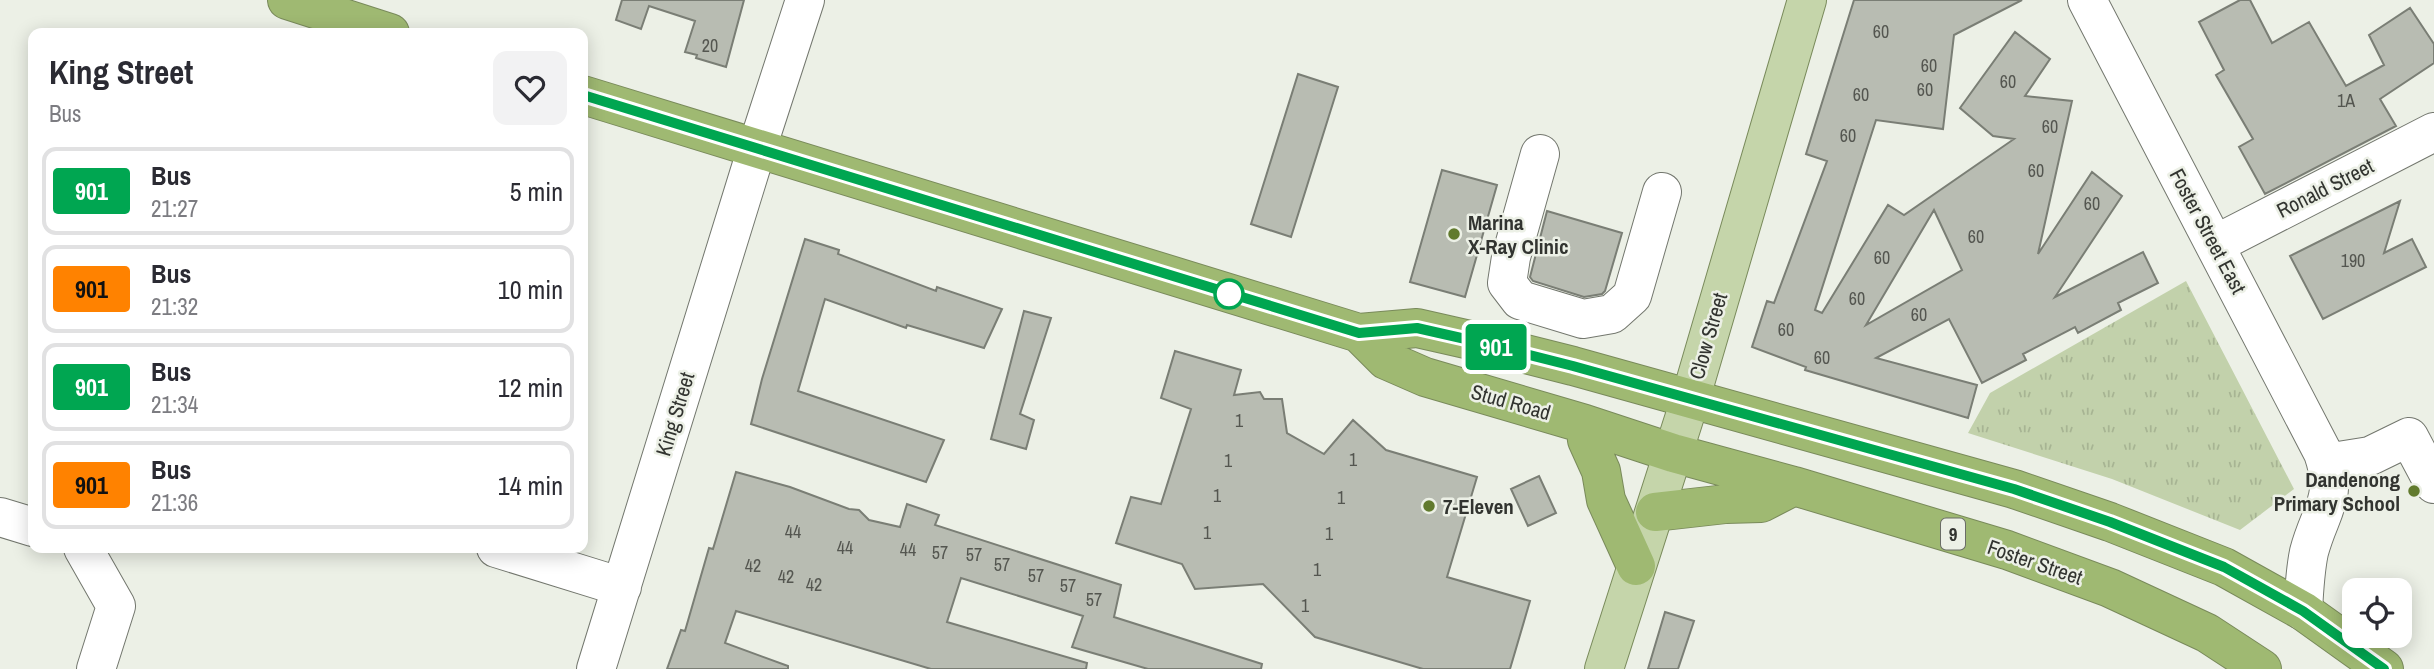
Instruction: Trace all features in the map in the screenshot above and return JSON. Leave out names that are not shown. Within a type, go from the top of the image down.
[{"type":"highway","points":[[287,0],[374,28]]},
{"type":"highway","name":"Stud Road","points":[[588,97],[1359,333],[1417,328],[1573,366],[1690,400]]},
{"type":"highway","name":"Stud Road","points":[[1359,333],[1386,360],[1425,377],[1673,453]]},
{"type":"highway","name":"9","points":[[1690,400],[2014,489],[2224,567],[2303,611],[2384,669]]},
{"type":"highway","points":[[1585,424],[1587,440],[1601,471],[1606,500],[1636,566]]},
{"type":"highway","name":"Foster Street","points":[[1673,453],[2007,550],[2110,588],[2207,633],[2262,669]]},
{"type":"highway","points":[[1655,512],[1761,503],[1794,486]]},
{"type":"main road","name":"Clow Street","points":[[1604,669],[1690,400],[1807,0]]},
{"type":"street","name":"King Street","points":[[596,669],[805,0]]},
{"type":"street","name":"Foster Street East","points":[[2087,0],[2216,244],[2326,463]]},
{"type":"street","name":"Ronald Street","points":[[2216,244],[2434,132]]},
{"type":"street","points":[[1540,155],[1511,257],[1507,283],[1520,300],[1583,319],[1612,314],[1632,296],[1662,192]]},
{"type":"street","points":[[2303,611],[2308,555],[2329,492],[2330,475],[2326,463],[2370,456],[2409,437],[2434,484]]},
{"type":"street","points":[[0,517],[28,525]]},
{"type":"street","points":[[86,553],[116,606],[96,669]]},
{"type":"street","points":[[512,553],[622,587]]},
{"type":"green space","points":[[2186,281],[2294,489],[2240,530],[2112,479],[1968,433],[1990,393]]},
{"type":"building","points":[[622,0],[744,0],[726,67],[685,52],[695,21],[649,6],[641,29],[616,20]]},
{"type":"building","points":[[1854,0],[2022,0],[1954,35],[1943,129],[1876,120],[1815,310],[1822,313],[1888,205],[1904,215],[2014,139],[1993,136],[1960,108],[2015,32],[2050,59],[2025,96],[2072,101],[2038,254],[2092,172],[2122,196],[2055,297],[2143,252],[2158,283],[2118,303],[2121,310],[2078,333],[2075,327],[2023,354],[2026,360],[1982,383],[1949,319],[1876,358],[1977,385],[1968,418],[1805,370],[1806,367],[1752,347],[1767,301],[1774,303],[1827,161],[1806,154]],"holes":[[[1934,210],[1962,270],[1866,325]]]},
{"type":"building","points":[[2240,0],[2250,0],[2272,43],[2309,22],[2346,86],[2384,65],[2369,35],[2410,8],[2434,44],[2434,63],[2380,99],[2396,126],[2265,194],[2239,147],[2253,139],[2216,75],[2224,70],[2199,22]]},
{"type":"building","points":[[1298,74],[1338,87],[1291,237],[1251,224]]},
{"type":"building","name":"Marina X-Ray Clinic","points":[[1442,170],[1497,185],[1465,297],[1410,282]]},
{"type":"building","points":[[2400,201],[2384,253],[2412,239],[2426,267],[2323,319],[2290,256]]},
{"type":"building","points":[[1547,211],[1622,233],[1602,294],[1584,297],[1533,281],[1530,277]]},
{"type":"building","points":[[805,239],[839,250],[838,254],[936,291],[937,287],[1002,309],[984,348],[907,325],[906,328],[825,299],[798,391],[944,440],[926,482],[751,424]]},
{"type":"building","points":[[1024,311],[1051,318],[1020,414],[1034,420],[1026,449],[991,439]]},
{"type":"building","points":[[1175,351],[1241,370],[1234,395],[1260,392],[1264,399],[1282,399],[1287,433],[1324,454],[1353,420],[1386,450],[1477,477],[1447,577],[1530,601],[1510,669],[1423,669],[1315,637],[1263,584],[1195,589],[1182,564],[1116,543],[1131,497],[1161,504],[1191,409],[1161,398]]},
{"type":"building","points":[[736,472],[859,510],[869,520],[900,527],[907,504],[939,515],[935,525],[1121,585],[1114,617],[1262,664],[1261,669],[1148,669],[1072,647],[1083,616],[961,578],[947,622],[1087,663],[1086,669],[931,669],[736,611],[725,643],[788,666],[788,669],[667,669],[681,630],[685,631],[709,548],[713,549]]},
{"type":"building","points":[[1539,476],[1556,513],[1528,526],[1511,489]]},
{"type":"building","points":[[1665,612],[1694,621],[1678,669],[1648,669]]},
{"type":"bus line","name":"901","points":[[588,97],[1359,333],[1417,328],[1470,340],[1573,366],[2014,489],[2110,522],[2224,567],[2303,611],[2384,669]]},
{"type":"place","name":"Marina X-Ray Clinic","points":[[1454,234]]},
{"type":"place","name":"Dandenong Primary School","points":[[2414,491]]},
{"type":"place","name":"7-Eleven","points":[[1429,506]]}]
